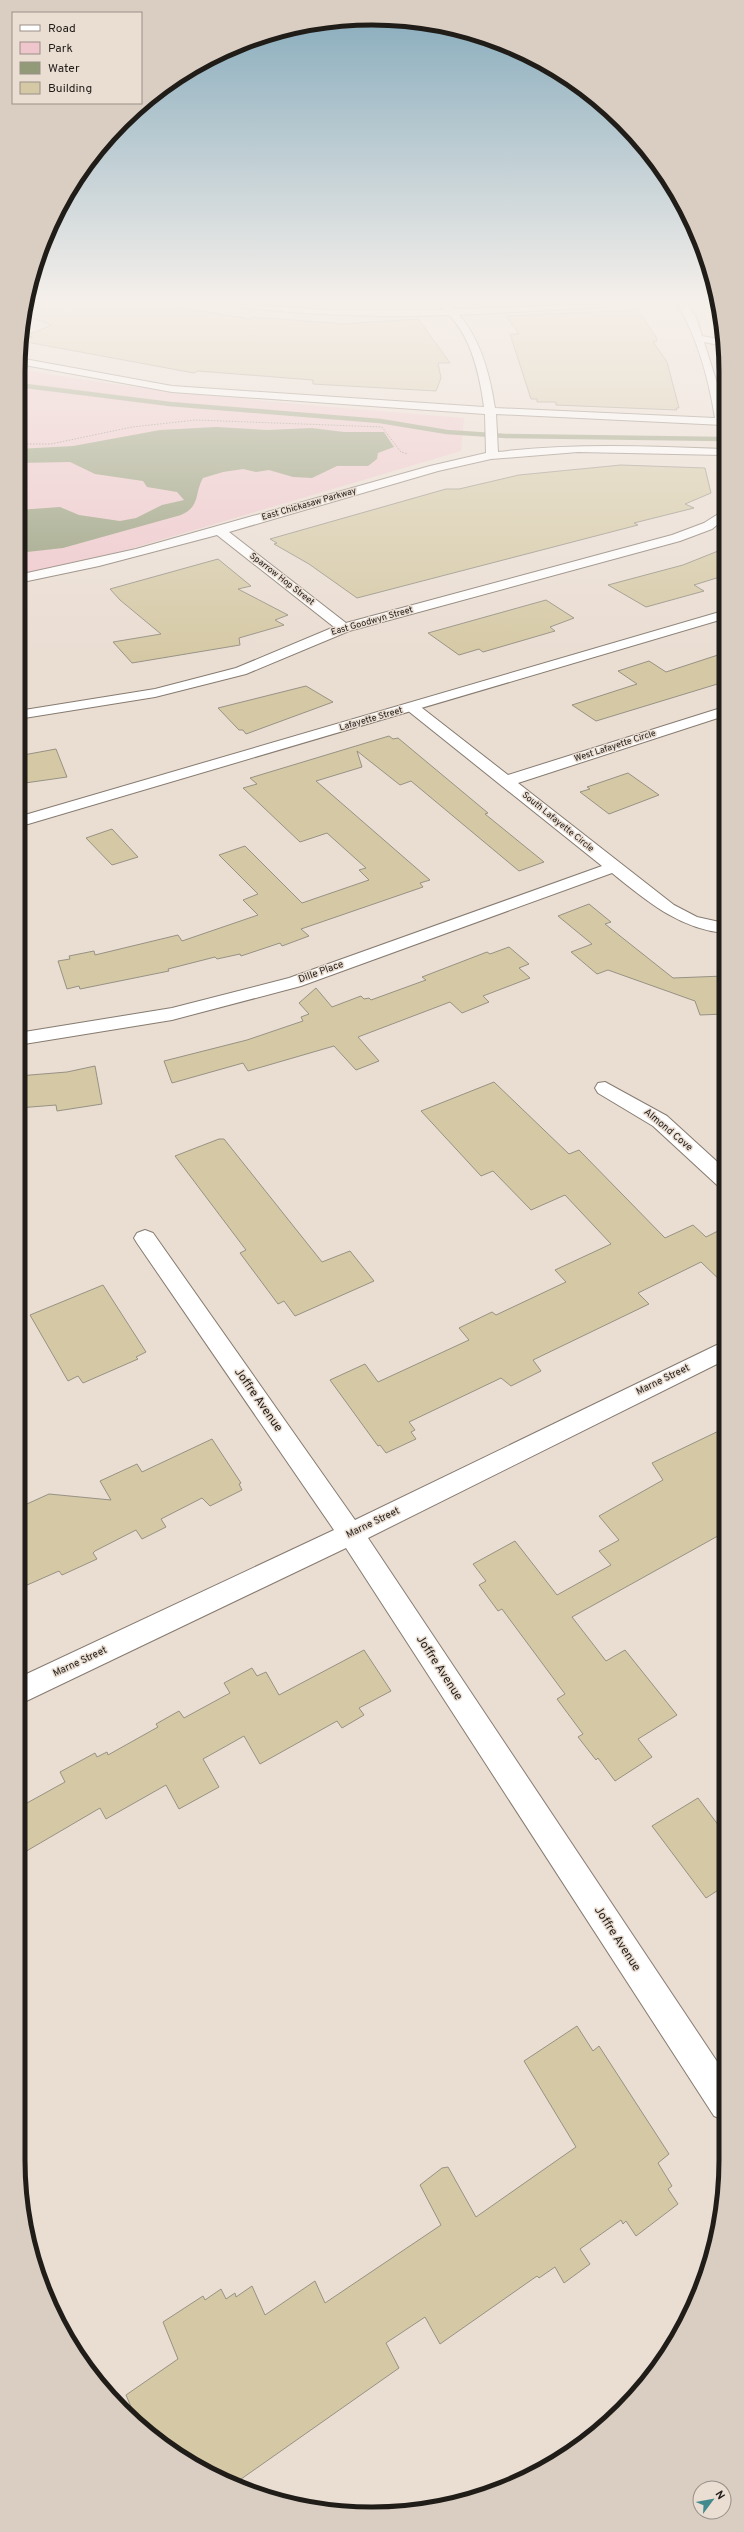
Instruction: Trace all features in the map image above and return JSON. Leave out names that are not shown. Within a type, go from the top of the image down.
[{"type":"street","points":[[492,422],[493,431],[492,456]]},
{"type":"street","name":"East Chickasaw Parkway","points":[[25,578],[74,569],[219,530],[447,465],[492,456],[638,449],[719,452]]},
{"type":"street","name":"East Goodwyn Street","points":[[25,714],[155,693],[241,671],[344,628],[676,538],[708,526],[719,518]]},
{"type":"street","name":"Sparrow Hop Street","points":[[219,530],[344,628]]},
{"type":"street","name":"Lafayette Street","points":[[25,820],[719,616]]},
{"type":"street","name":"South Lafayette Circle","points":[[412,707],[672,912],[684,919],[717,928]]},
{"type":"street","name":"West Lafayette Circle","points":[[507,781],[719,713]]},
{"type":"street","name":"Dille Place","points":[[25,1038],[172,1014],[295,982],[614,867]]},
{"type":"street","name":"Almond Cove","points":[[605,1088],[660,1121],[719,1175]]},
{"type":"street","name":"Joffre Avenue","points":[[145,1238],[351,1534],[719,2093]]},
{"type":"street","name":"Marne Street","points":[[25,1689],[351,1534],[719,1353]]},
{"type":"path","points":[[25,444],[51,444],[132,427],[183,422]]},
{"type":"path","points":[[255,422],[290,425],[382,428],[401,452],[447,465]]},
{"type":"green space","points":[[25,422],[464,422],[461,451],[120,552],[70,565],[25,573]]},
{"type":"water","points":[[216,427],[267,430],[312,428],[344,432],[384,432],[394,447],[378,453],[377,459],[368,466],[337,466],[312,478],[293,477],[269,470],[256,472],[243,469],[223,472],[203,478],[192,508],[181,515],[63,548],[25,552],[25,510],[60,507],[79,515],[120,521],[136,518],[162,505],[184,500],[177,492],[147,487],[143,481],[95,474],[70,462],[25,463],[25,449],[73,446],[160,430]]},
{"type":"building","points":[[621,465],[705,468],[711,493],[685,504],[694,508],[634,523],[638,525],[357,598],[309,564],[274,544],[277,543],[270,539],[446,489],[459,489],[519,475]]},
{"type":"building","points":[[719,551],[719,577],[694,585],[704,591],[646,607],[608,585],[683,565]]},
{"type":"building","points":[[218,559],[251,586],[238,589],[288,615],[275,620],[284,625],[239,638],[240,645],[132,663],[113,642],[161,634],[120,600],[110,589]]},
{"type":"building","points":[[546,600],[574,618],[550,627],[555,631],[483,652],[479,649],[459,655],[428,633]]},
{"type":"building","points":[[719,655],[719,684],[596,721],[572,705],[637,684],[618,671],[649,661],[666,672]]},
{"type":"building","points":[[306,686],[333,702],[246,734],[243,730],[239,730],[218,708]]},
{"type":"building","points":[[389,736],[393,739],[398,738],[488,813],[485,814],[544,862],[519,871],[411,781],[400,785],[357,751],[362,767],[316,781],[430,880],[420,883],[423,887],[301,929],[309,936],[282,946],[280,943],[241,956],[240,954],[217,959],[215,957],[168,969],[169,971],[80,989],[79,986],[67,989],[58,961],[70,959],[69,956],[94,951],[95,955],[178,935],[182,941],[258,915],[243,900],[258,894],[219,855],[245,846],[302,903],[369,880],[359,870],[366,868],[327,833],[300,842],[243,788],[257,784],[250,778]]},
{"type":"building","points":[[56,749],[67,777],[25,783],[25,755]]},
{"type":"building","points":[[628,773],[659,795],[609,814],[580,792],[590,789],[587,787]]},
{"type":"building","points":[[112,829],[138,857],[112,865],[86,838]]},
{"type":"building","points":[[589,904],[611,922],[605,924],[673,978],[719,976],[719,1014],[700,1015],[695,1001],[608,970],[597,974],[571,952],[592,944],[558,916]]},
{"type":"building","points":[[509,947],[529,964],[519,968],[530,978],[483,996],[489,1002],[462,1013],[450,1002],[358,1037],[379,1061],[356,1070],[334,1046],[248,1071],[243,1063],[172,1083],[164,1061],[247,1040],[303,1021],[301,1017],[309,1014],[299,1003],[316,988],[332,1007],[361,996],[364,999],[369,998],[371,1000],[426,980],[422,977],[487,952],[490,954]]},
{"type":"building","points":[[95,1066],[102,1104],[57,1111],[56,1105],[25,1107],[25,1075],[67,1072]]},
{"type":"building","points":[[494,1082],[569,1154],[579,1150],[665,1238],[693,1225],[706,1237],[719,1230],[719,1279],[701,1262],[638,1293],[649,1304],[533,1360],[541,1371],[511,1386],[501,1378],[409,1422],[415,1430],[411,1432],[416,1439],[386,1453],[380,1445],[378,1446],[330,1380],[365,1364],[378,1382],[469,1340],[459,1328],[492,1312],[496,1315],[566,1282],[555,1270],[611,1244],[565,1195],[531,1210],[493,1171],[481,1176],[421,1111]]},
{"type":"building","points":[[219,1139],[224,1139],[322,1262],[350,1251],[374,1281],[295,1316],[284,1301],[278,1304],[240,1253],[246,1250],[175,1156]]},
{"type":"building","points":[[103,1285],[146,1352],[136,1357],[138,1359],[83,1383],[78,1376],[68,1381],[30,1315]]},
{"type":"building","points":[[719,1431],[719,1535],[572,1617],[606,1661],[625,1650],[677,1715],[638,1739],[652,1757],[615,1781],[598,1758],[596,1760],[578,1737],[583,1734],[557,1699],[565,1694],[502,1609],[498,1611],[479,1585],[486,1581],[473,1564],[515,1541],[557,1595],[611,1565],[599,1551],[619,1540],[599,1516],[663,1480],[652,1463]]},
{"type":"building","points":[[212,1439],[241,1483],[239,1484],[242,1490],[210,1506],[202,1498],[161,1519],[166,1527],[142,1539],[136,1530],[95,1551],[93,1553],[97,1559],[62,1575],[59,1571],[25,1586],[25,1505],[49,1494],[111,1500],[100,1481],[137,1464],[142,1472]]},
{"type":"building","points":[[364,1650],[391,1691],[359,1708],[364,1715],[342,1728],[337,1721],[260,1764],[244,1736],[203,1759],[219,1787],[179,1809],[166,1785],[106,1819],[100,1808],[25,1852],[25,1804],[65,1782],[60,1772],[95,1753],[97,1757],[107,1752],[108,1755],[158,1727],[156,1724],[179,1711],[184,1718],[230,1693],[224,1683],[252,1668],[257,1676],[266,1672],[279,1695]]},
{"type":"building","points":[[698,1798],[719,1826],[719,1890],[706,1898],[652,1826]]},
{"type":"building","points":[[577,2026],[593,2051],[599,2046],[669,2154],[658,2163],[672,2186],[668,2189],[678,2204],[636,2236],[626,2221],[623,2224],[621,2220],[580,2249],[590,2264],[564,2283],[555,2267],[539,2278],[537,2276],[440,2344],[425,2317],[386,2343],[399,2368],[239,2481],[198,2461],[179,2449],[143,2421],[133,2411],[126,2395],[178,2359],[163,2322],[203,2296],[205,2300],[221,2289],[226,2299],[235,2293],[236,2297],[252,2286],[265,2315],[315,2281],[325,2303],[441,2225],[420,2185],[442,2168],[448,2167],[476,2217],[576,2147],[524,2061]]},
{"type":"waterway","points":[[387,422],[447,432],[506,436],[719,439]]}]
